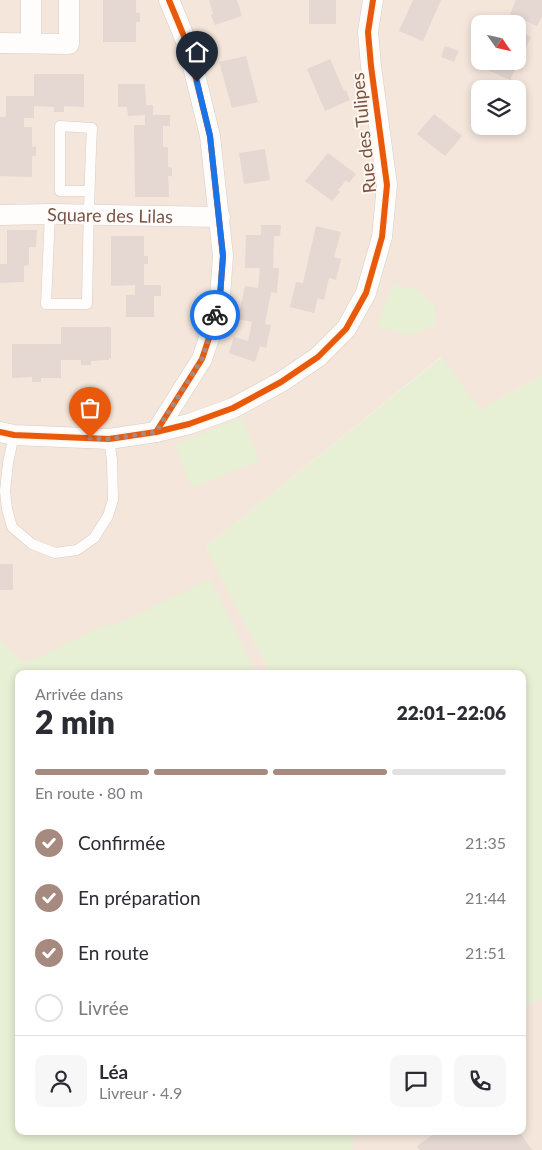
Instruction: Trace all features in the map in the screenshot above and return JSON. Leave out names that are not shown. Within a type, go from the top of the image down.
[{"type":"street","points":[[30,43],[31,0]]},
{"type":"street","points":[[0,44],[69,44],[69,0]]},
{"type":"street","points":[[156,432],[202,359],[220,296],[223,256],[210,136],[188,46],[169,0]]},
{"type":"street","name":"Rue des Tulipes","points":[[7,434],[109,439],[156,432],[189,424],[233,408],[281,382],[318,357],[346,330],[366,293],[382,237],[387,185],[368,32],[373,0]]},
{"type":"street","name":"Square des Lilas","points":[[0,215],[220,217]]},
{"type":"lane","points":[[50,214],[46,304],[87,304],[88,215],[92,128],[60,126],[60,191],[89,191]]},
{"type":"lane","points":[[7,434],[8,463],[5,491],[12,527],[32,544],[55,553],[77,550],[94,538],[108,516],[113,500],[112,460],[109,439]]},
{"type":"shaded area","points":[[0,0],[542,0],[542,375],[480,410],[441,357],[206,547],[269,670],[15,670],[15,1135],[526,1135],[526,1006],[542,999],[542,1150],[0,1150]]},
{"type":"green space","points":[[393,285],[419,290],[433,304],[437,324],[412,335],[377,327]]},
{"type":"green space","points":[[442,357],[480,410],[542,375],[542,999],[526,1006],[526,670],[269,670],[206,547]]},
{"type":"green space","points":[[242,418],[259,461],[192,488],[175,445]]},
{"type":"green space","points":[[211,579],[254,670],[15,670],[15,1135],[354,1135],[352,1150],[0,1150],[0,640],[20,660],[26,663],[107,624],[111,627]]},
{"type":"building","points":[[103,0],[136,0],[136,13],[140,13],[140,22],[136,22],[136,42],[103,42]]},
{"type":"building","points":[[209,0],[237,0],[242,16],[215,25],[211,15],[213,14]]},
{"type":"building","points":[[309,0],[336,0],[336,24],[309,24]]},
{"type":"building","points":[[413,0],[441,0],[423,41],[399,31]]},
{"type":"building","points":[[516,0],[542,0],[542,16],[537,26],[526,21],[526,15],[510,14]]},
{"type":"building","points":[[526,35],[531,37],[526,47]]},
{"type":"building","points":[[445,46],[459,51],[454,62],[441,57]]},
{"type":"building","points":[[246,56],[258,102],[232,108],[219,62]]},
{"type":"building","points":[[330,59],[350,100],[325,111],[307,69]]},
{"type":"building","points":[[487,70],[515,70],[510,80]]},
{"type":"building","points":[[34,74],[84,74],[84,107],[64,106],[64,112],[54,112],[54,107],[34,106],[34,118],[24,118],[24,127],[32,127],[32,147],[36,146],[36,156],[32,156],[32,177],[0,176],[0,117],[6,117],[6,96],[34,96]]},
{"type":"building","points":[[118,84],[145,84],[146,105],[153,105],[153,115],[170,115],[170,126],[163,126],[163,147],[168,147],[168,167],[172,168],[172,176],[168,176],[169,197],[135,197],[134,125],[145,125],[145,115],[128,116],[127,107],[118,107]]},
{"type":"building","points":[[434,114],[462,136],[445,156],[417,134]]},
{"type":"building","points":[[265,149],[270,180],[244,184],[239,153]]},
{"type":"building","points":[[328,153],[356,174],[349,183],[346,180],[338,190],[340,192],[332,201],[305,181]]},
{"type":"building","points":[[261,225],[281,225],[280,236],[274,236],[273,268],[279,268],[277,293],[271,292],[265,324],[271,325],[266,348],[260,346],[255,362],[229,353],[234,337],[248,341],[252,322],[238,319],[245,286],[258,288],[260,268],[245,268],[246,235],[261,235]]},
{"type":"building","points":[[316,226],[341,232],[334,257],[341,259],[336,280],[329,278],[324,300],[318,298],[314,313],[290,307],[296,282],[303,283]]},
{"type":"building","points":[[7,230],[37,230],[36,247],[29,247],[29,265],[24,266],[24,282],[0,283],[0,264],[7,264]]},
{"type":"building","points":[[111,236],[144,236],[144,256],[148,256],[148,264],[144,264],[144,285],[161,285],[161,296],[154,296],[154,317],[126,317],[126,295],[135,295],[135,285],[111,286]]},
{"type":"building","points":[[61,327],[111,327],[111,358],[109,360],[91,361],[91,365],[81,365],[81,360],[61,360],[61,378],[41,378],[41,382],[32,382],[32,377],[12,378],[12,344],[61,344]]},
{"type":"building","points":[[0,564],[13,564],[13,590],[0,590]]},
{"type":"building","points":[[432,1135],[522,1135],[532,1150],[420,1150],[417,1146]]},
{"type":"cycle path","points":[[156,432],[202,359],[220,296],[223,256],[210,136],[188,46],[169,0]]},
{"type":"cycle path","points":[[0,432],[14,435],[109,439],[156,432],[189,424],[233,408],[281,382],[318,357],[346,329],[366,293],[382,237],[387,185],[368,32],[373,0]]},
{"type":"way so far","points":[[90,438],[109,439],[156,432],[202,359],[215,315]]},
{"type":"route","points":[[197,82],[210,136],[220,217],[223,256],[220,296],[215,315]]}]
